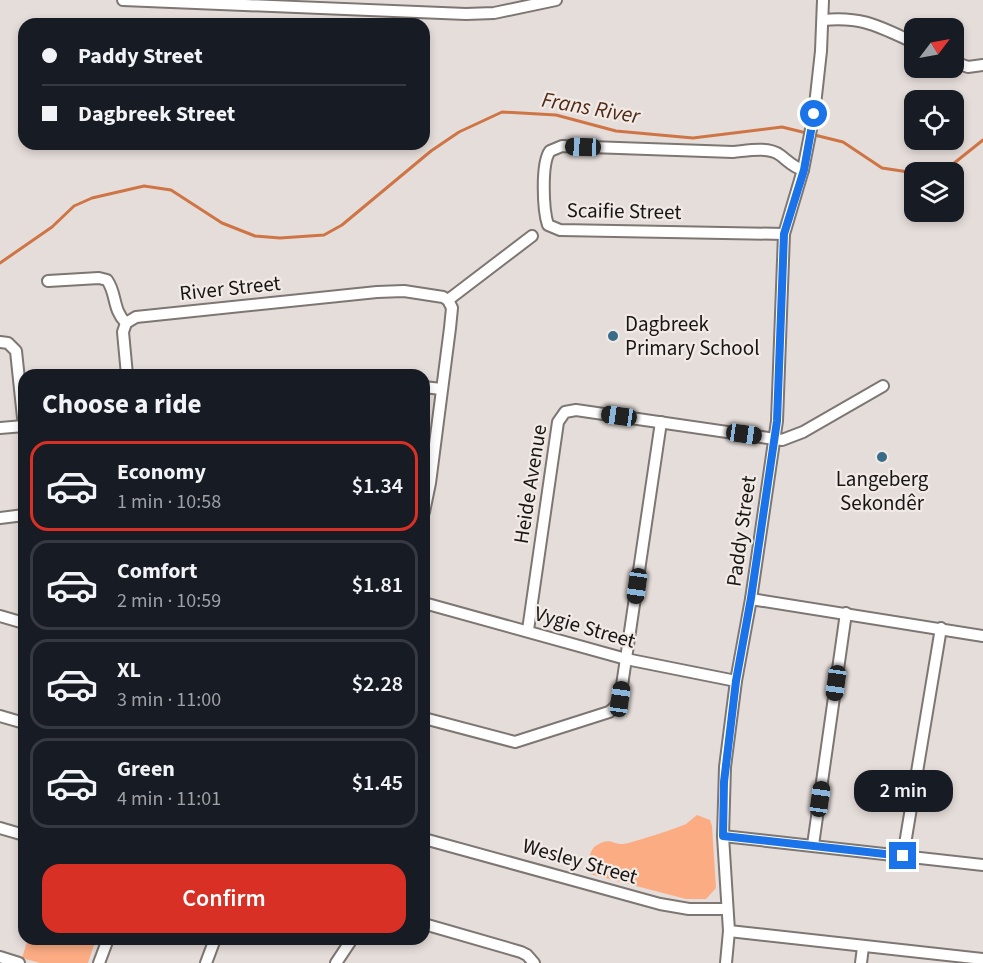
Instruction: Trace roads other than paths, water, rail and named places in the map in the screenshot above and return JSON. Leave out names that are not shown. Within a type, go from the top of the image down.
[{"type":"street","points":[[123,0],[466,14],[494,13],[556,0]]},
{"type":"street","name":"Paddy Street","points":[[726,963],[729,931],[723,836],[724,782],[736,681],[775,438],[784,234],[804,170],[814,114],[823,0]]},
{"type":"street","points":[[823,20],[848,19],[874,23],[904,38]]},
{"type":"street","points":[[964,66],[983,65]]},
{"type":"street","name":"Scaifie Street","points":[[784,234],[560,230],[548,225],[545,212],[545,161],[550,151],[562,146],[733,152],[772,151],[795,167],[804,170]]},
{"type":"street","points":[[430,462],[452,308],[448,300],[532,236]]},
{"type":"street","points":[[48,281],[99,278],[107,280],[111,286],[116,310],[126,323],[123,332],[126,369]]},
{"type":"street","name":"River Street","points":[[126,323],[136,317],[377,292],[404,291],[443,297],[448,300]]},
{"type":"street","points":[[0,342],[13,346],[18,356],[19,369]]},
{"type":"street","points":[[775,438],[783,440],[803,432],[883,386]]},
{"type":"street","points":[[430,388],[441,389]]},
{"type":"street","name":"Heide Avenue","points":[[528,630],[558,422],[565,412],[576,410],[775,438]]},
{"type":"street","points":[[430,720],[506,740],[522,741],[609,712],[614,708],[620,699],[661,422]]},
{"type":"street","points":[[0,428],[18,426]]},
{"type":"street","points":[[0,518],[18,516]]},
{"type":"street","points":[[751,598],[983,636]]},
{"type":"street","name":"Vygie Street","points":[[430,605],[626,659],[736,681]]},
{"type":"street","points":[[813,845],[846,613]]},
{"type":"street","points":[[0,616],[18,621]]},
{"type":"street","points":[[903,856],[941,628]]},
{"type":"street","points":[[0,716],[18,721]]},
{"type":"street","points":[[0,828],[18,833]]},
{"type":"street","points":[[723,836],[983,865]]},
{"type":"street","name":"Wesley Street","points":[[430,841],[660,904],[688,909],[727,909]]},
{"type":"street","points":[[430,926],[521,952],[534,963]]},
{"type":"street","points":[[729,931],[983,958]]},
{"type":"street","points":[[99,963],[106,945]]},
{"type":"street","points":[[206,963],[213,945]]},
{"type":"street","points":[[336,963],[348,945]]},
{"type":"street","points":[[861,963],[863,946]]},
{"type":"street","points":[[0,957],[18,963]]},
{"type":"waterway","name":"Frans River","points":[[0,263],[52,227],[74,206],[92,198],[144,186],[171,190],[222,223],[255,236],[280,238],[324,235],[342,225],[431,151],[459,132],[502,112],[556,115],[616,131],[693,138],[782,127],[843,142],[882,168],[904,171]]},
{"type":"waterway","name":"Frans River","points":[[956,162],[983,140]]},
{"type":"place","name":"Dagbreek Primary School","points":[[613,336]]},
{"type":"place","name":"Langeberg Sekondêr","points":[[882,457]]}]
